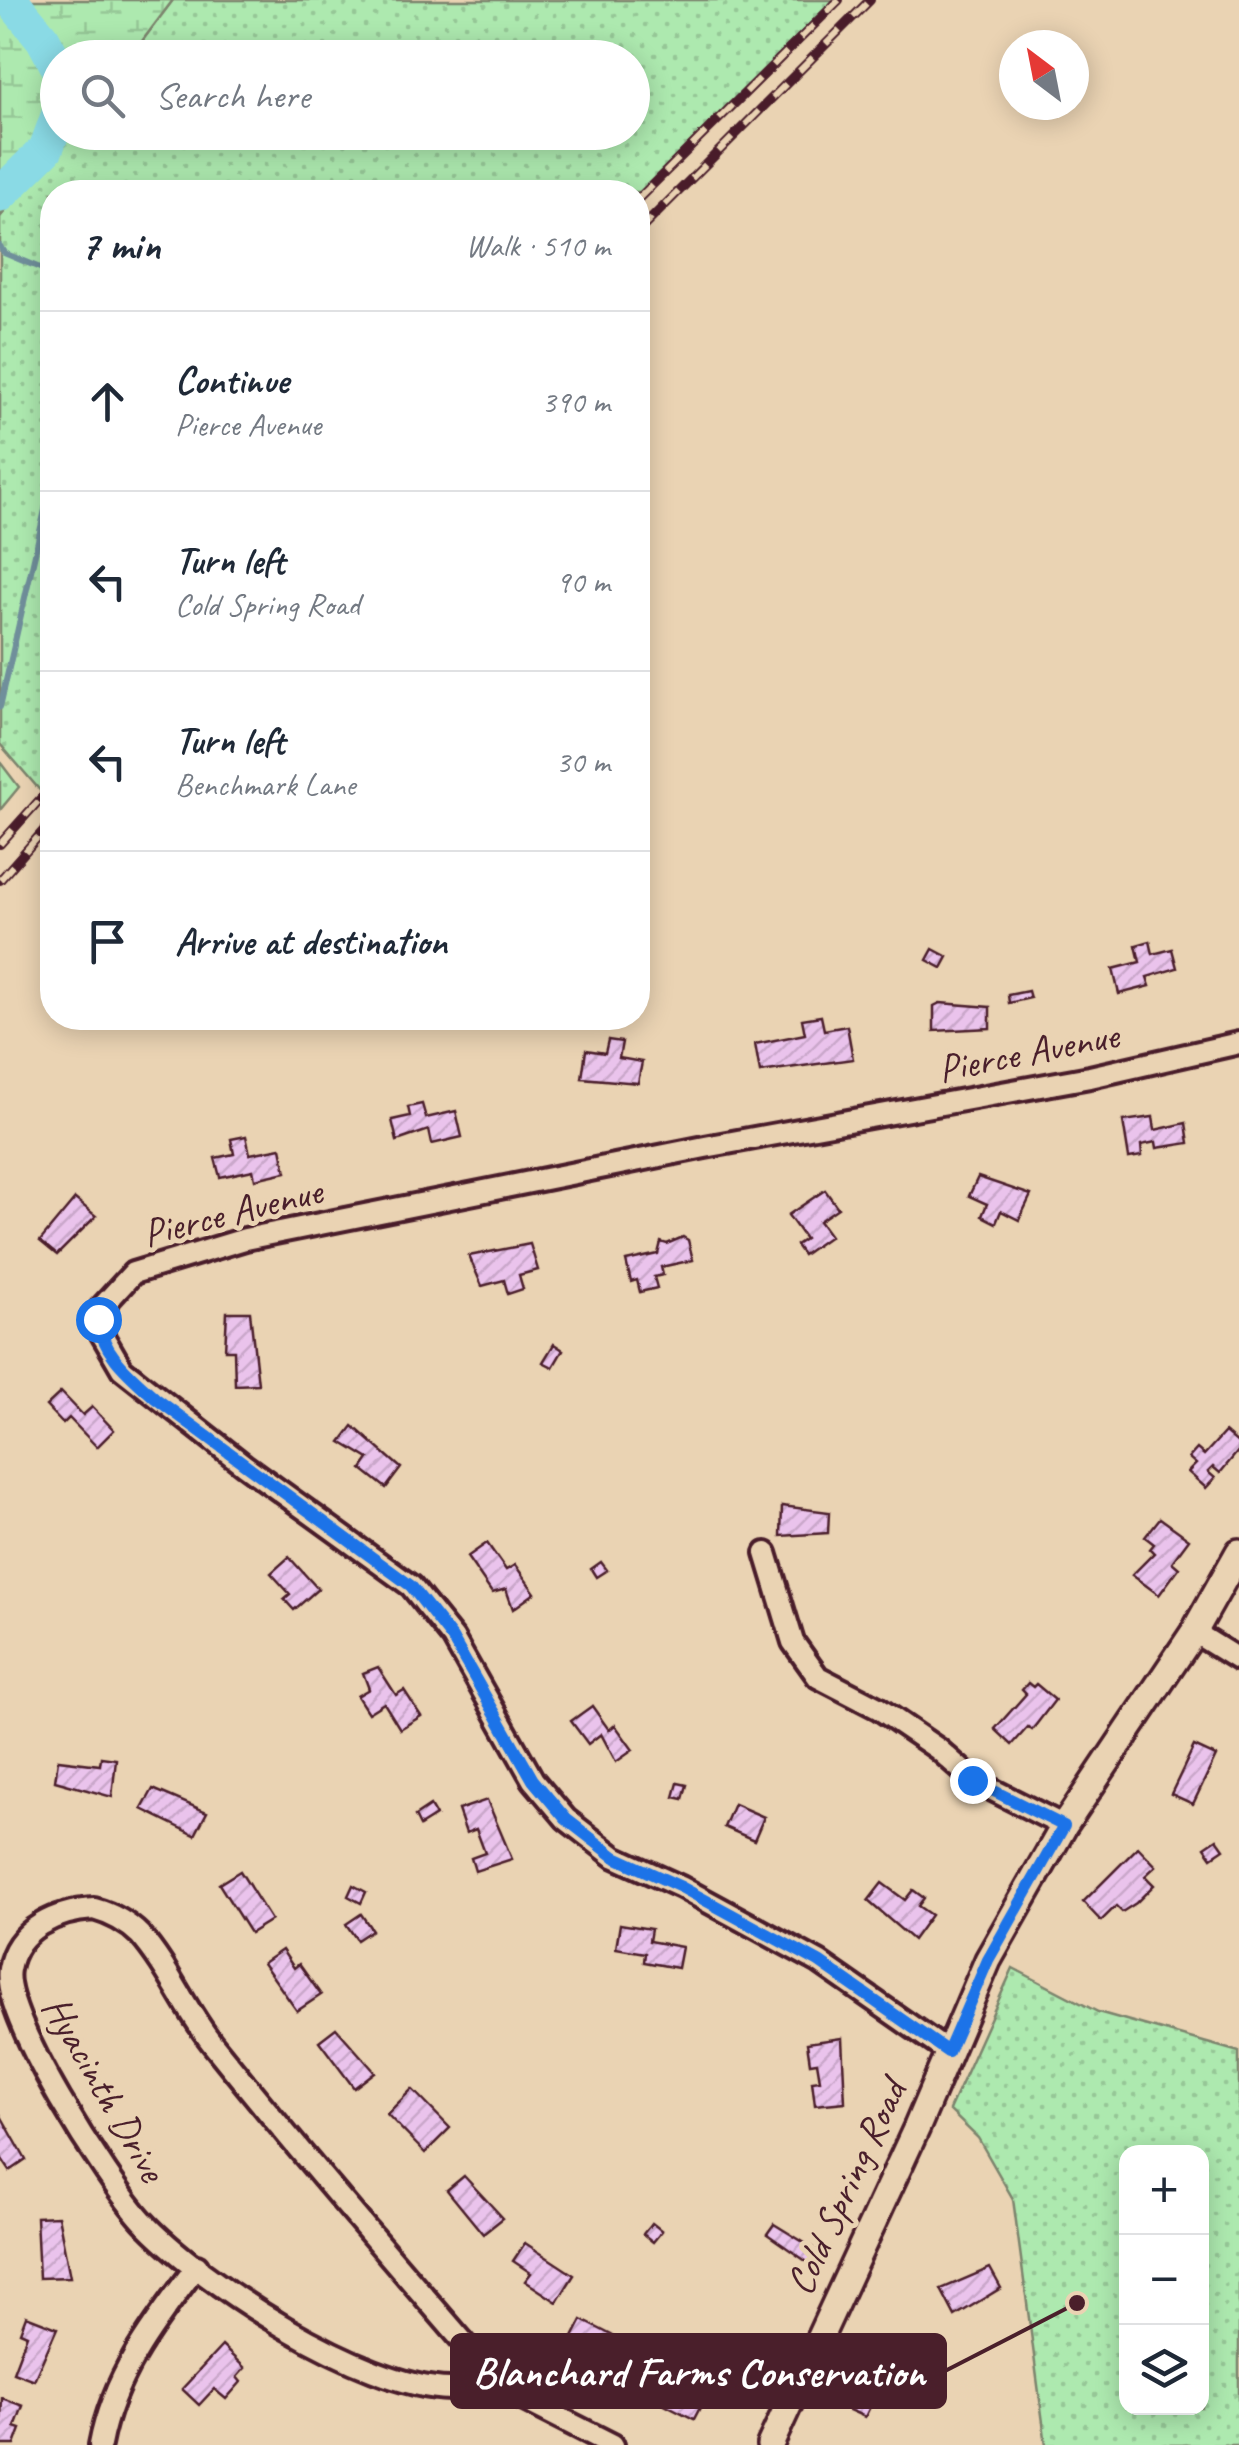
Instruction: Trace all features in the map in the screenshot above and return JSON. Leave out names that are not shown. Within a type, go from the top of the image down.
[{"type":"street","name":"Pierce Avenue","points":[[948,2052],[819,1962],[681,1887],[615,1857],[566,1819],[533,1780],[452,1638],[411,1586],[244,1465],[122,1369],[100,1330],[101,1308],[133,1272],[245,1239],[705,1147],[1090,1077],[1239,1043]]},
{"type":"street","points":[[766,1552],[793,1642],[818,1677],[878,1708],[938,1749],[972,1780],[1064,1826]]},
{"type":"street","name":"Cold Spring Road","points":[[770,2445],[988,1960],[1064,1826],[1194,1632],[1239,1552]]},
{"type":"street","points":[[1194,1632],[1239,1660]]},
{"type":"street","name":"Hyacinth Drive","points":[[94,1909],[112,1914],[136,1931],[156,1955],[192,2017],[298,2151],[474,2353],[487,2381],[451,2389],[392,2377],[350,2362],[282,2325],[196,2266],[145,2224],[106,2177],[16,2011],[8,1970],[22,1943],[42,1921],[94,1909]]},
{"type":"street","points":[[100,2445],[108,2404],[146,2334],[196,2266]]},
{"type":"street","points":[[487,2381],[613,2445]]},
{"type":"green space","points":[[0,0],[173,0],[143,40],[40,40],[40,150],[56,150],[0,217]]},
{"type":"green space","points":[[173,0],[840,0],[650,189],[650,180],[40,180],[40,790],[0,744],[0,217],[56,150],[650,150],[650,40],[143,40]]},
{"type":"green space","points":[[0,762],[19,787],[0,810]]},
{"type":"green space","points":[[1013,1968],[1098,2012],[1239,2052],[1239,2445],[1046,2445],[1013,2199],[978,2138],[949,2110]]},
{"type":"building","points":[[1150,941],[1153,954],[1172,949],[1177,968],[1147,977],[1150,986],[1119,994],[1113,969],[1140,962],[1136,945]]},
{"type":"building","points":[[933,949],[948,957],[942,968],[927,960]]},
{"type":"building","points":[[1028,991],[1030,998],[1009,1003],[1008,995]]},
{"type":"building","points":[[940,1003],[990,1007],[990,1028],[934,1031],[934,1006]]},
{"type":"building","points":[[821,1016],[824,1030],[847,1026],[853,1059],[760,1072],[755,1044],[805,1034],[802,1019]]},
{"type":"building","points":[[608,1040],[622,1042],[619,1058],[642,1062],[638,1083],[582,1078],[586,1050],[605,1053]]},
{"type":"building","points":[[422,1104],[426,1118],[456,1111],[462,1137],[432,1144],[429,1130],[397,1141],[392,1120],[410,1116],[408,1107]]},
{"type":"building","points":[[1153,1117],[1155,1130],[1186,1123],[1189,1143],[1157,1148],[1156,1142],[1141,1145],[1142,1156],[1129,1158],[1123,1121]]},
{"type":"building","points":[[246,1136],[250,1154],[281,1148],[286,1172],[255,1179],[253,1170],[220,1177],[215,1158],[234,1154],[231,1139]]},
{"type":"building","points":[[978,1177],[1031,1195],[1019,1220],[1001,1211],[996,1223],[982,1216],[987,1204],[969,1196]]},
{"type":"building","points":[[825,1190],[838,1208],[819,1221],[830,1236],[803,1255],[796,1245],[805,1239],[788,1215]]},
{"type":"building","points":[[75,1199],[96,1216],[57,1255],[40,1241]]},
{"type":"building","points":[[683,1237],[688,1240],[693,1260],[661,1267],[663,1275],[654,1277],[657,1288],[640,1292],[637,1280],[631,1282],[626,1261],[658,1254],[661,1242],[667,1244]]},
{"type":"building","points":[[530,1244],[538,1270],[519,1275],[523,1289],[508,1294],[504,1280],[482,1286],[469,1256]]},
{"type":"building","points":[[227,1312],[250,1312],[258,1384],[235,1385],[234,1350],[225,1350]]},
{"type":"building","points":[[554,1344],[563,1350],[553,1367],[543,1362]]},
{"type":"building","points":[[61,1392],[83,1415],[92,1407],[114,1430],[97,1447],[69,1418],[63,1424],[46,1406]]},
{"type":"building","points":[[353,1426],[401,1468],[386,1488],[362,1469],[369,1459],[341,1442]]},
{"type":"building","points":[[1225,1432],[1239,1444],[1239,1450],[1220,1473],[1213,1467],[1208,1472],[1215,1478],[1206,1488],[1188,1472],[1196,1464],[1189,1458],[1197,1449],[1204,1455]]},
{"type":"building","points":[[782,1506],[829,1512],[828,1533],[781,1536]]},
{"type":"building","points":[[1160,1518],[1189,1539],[1172,1562],[1179,1568],[1159,1595],[1132,1575],[1154,1553],[1150,1549],[1154,1544],[1145,1537]]},
{"type":"building","points":[[487,1543],[506,1570],[515,1565],[535,1593],[513,1609],[506,1589],[492,1593],[467,1557]]},
{"type":"building","points":[[289,1557],[318,1589],[294,1610],[284,1599],[290,1594],[271,1573]]},
{"type":"building","points":[[601,1562],[607,1570],[596,1577],[591,1569]]},
{"type":"building","points":[[378,1667],[396,1695],[404,1690],[421,1716],[400,1729],[384,1703],[368,1713],[357,1696],[369,1689],[363,1673]]},
{"type":"building","points":[[1028,1683],[1033,1687],[1036,1684],[1055,1700],[1032,1730],[1028,1727],[1012,1745],[995,1729],[1026,1694],[1022,1690]]},
{"type":"building","points":[[592,1706],[609,1730],[615,1725],[633,1750],[616,1762],[601,1734],[588,1744],[571,1721]]},
{"type":"building","points":[[1194,1746],[1216,1756],[1193,1804],[1171,1794]]},
{"type":"building","points":[[101,1757],[116,1759],[112,1797],[55,1781],[58,1760],[100,1765]]},
{"type":"building","points":[[678,1783],[687,1785],[683,1799],[674,1797]]},
{"type":"building","points":[[153,1789],[207,1812],[195,1835],[142,1809]]},
{"type":"building","points":[[487,1800],[512,1859],[475,1871],[471,1858],[485,1853],[476,1829],[466,1833],[458,1810]]},
{"type":"building","points":[[734,1804],[764,1817],[754,1840],[724,1827]]},
{"type":"building","points":[[430,1806],[436,1816],[420,1826],[415,1816]]},
{"type":"building","points":[[1217,1839],[1224,1849],[1212,1857],[1205,1847]]},
{"type":"building","points":[[1138,1847],[1156,1866],[1145,1876],[1154,1885],[1136,1903],[1122,1912],[1116,1906],[1101,1921],[1083,1902]]},
{"type":"building","points":[[240,1871],[271,1920],[250,1933],[219,1884]]},
{"type":"building","points":[[882,1883],[905,1900],[913,1890],[924,1898],[918,1906],[931,1915],[913,1940],[868,1901]]},
{"type":"building","points":[[353,1885],[366,1892],[361,1903],[348,1896]]},
{"type":"building","points":[[361,1914],[372,1930],[357,1940],[346,1924]]},
{"type":"building","points":[[620,1924],[651,1929],[649,1941],[682,1947],[678,1968],[644,1962],[645,1953],[616,1948]]},
{"type":"building","points":[[282,1950],[294,1968],[299,1964],[321,1995],[297,2011],[263,1963]]},
{"type":"building","points":[[336,2028],[375,2072],[354,2088],[319,2041]]},
{"type":"building","points":[[842,2038],[845,2102],[815,2105],[812,2081],[820,2080],[817,2062],[810,2063],[807,2043]]},
{"type":"building","points":[[412,2089],[450,2128],[425,2153],[387,2114]]},
{"type":"building","points":[[0,2114],[26,2160],[10,2171],[0,2156]]},
{"type":"building","points":[[464,2176],[503,2218],[483,2234],[447,2190]]},
{"type":"building","points":[[58,2216],[70,2277],[39,2278],[36,2217]]},
{"type":"building","points":[[652,2223],[662,2231],[653,2242],[643,2234]]},
{"type":"building","points":[[774,2224],[821,2253],[813,2266],[767,2234]]},
{"type":"building","points":[[525,2243],[574,2275],[557,2302],[525,2281],[531,2273],[513,2261]]},
{"type":"building","points":[[990,2268],[1001,2288],[955,2316],[941,2289]]},
{"type":"building","points":[[26,2316],[57,2328],[34,2380],[13,2372],[27,2335],[20,2332]]},
{"type":"building","points":[[582,2320],[633,2346],[623,2366],[568,2347]]},
{"type":"building","points":[[222,2346],[245,2368],[237,2377],[241,2382],[226,2399],[214,2389],[199,2405],[182,2389]]},
{"type":"building","points":[[662,2352],[676,2359],[667,2376],[706,2396],[694,2419],[641,2392]]},
{"type":"building","points":[[860,2379],[879,2388],[865,2417],[847,2409]]},
{"type":"building","points":[[2,2398],[23,2406],[15,2427],[21,2429],[15,2445],[0,2445]]},
{"type":"waterway","points":[[11,0],[44,40]]},
{"type":"waterway","points":[[0,195],[45,150]]},
{"type":"waterway","points":[[0,246],[4,253],[40,268]]},
{"type":"waterway","points":[[0,707],[40,532]]},
{"type":"railway","points":[[650,187],[839,0]]},
{"type":"railway","points":[[650,220],[870,0]]},
{"type":"railway","points":[[0,844],[40,799]]},
{"type":"railway","points":[[0,880],[40,835]]},
{"type":"place","name":"Blanchard Farms Conservation","points":[[1077,2303]]},
{"type":"route","points":[[98,1319],[104,1342],[122,1369],[155,1398],[411,1586],[452,1638],[533,1780],[566,1819],[615,1857],[681,1887],[819,1962],[948,2052],[988,1960],[1064,1826],[972,1780]]}]
